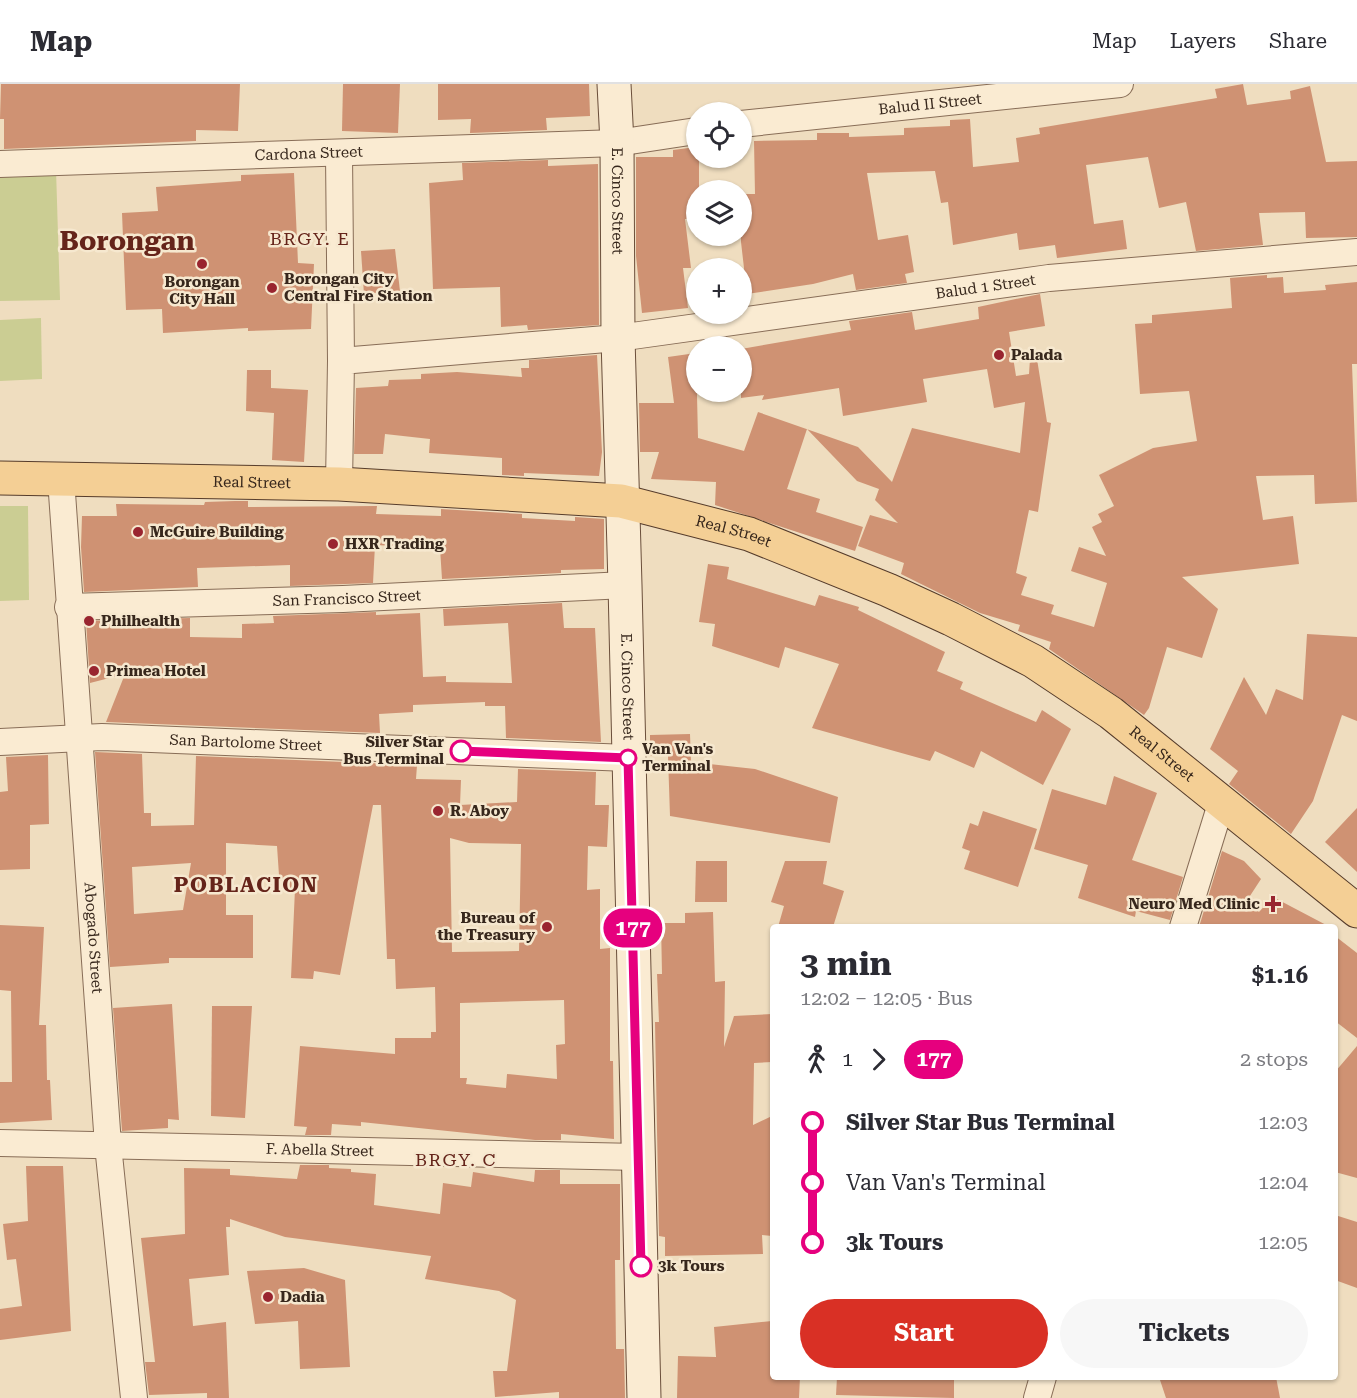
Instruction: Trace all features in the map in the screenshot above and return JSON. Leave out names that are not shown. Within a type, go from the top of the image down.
[{"type":"main road","name":"Real Street","points":[[0,478],[339,484],[621,501],[749,534],[951,619],[1033,661],[1111,713],[1221,804],[1357,911]]},
{"type":"street","name":"E. Cinco Street","points":[[614,84],[617,143],[621,501],[625,585],[644,1398]]},
{"type":"street","name":"Balud II Street","points":[[752,123],[1120,84]]},
{"type":"street","points":[[617,143],[686,133]]},
{"type":"street","name":"Cardona Street","points":[[0,164],[617,143]]},
{"type":"street","points":[[339,154],[341,362],[339,484]]},
{"type":"street","name":"Balud 1 Street","points":[[341,362],[618,338],[1049,278],[1357,252]]},
{"type":"street","name":"Abogado Street","points":[[61,479],[68,607],[108,1145],[134,1398]]},
{"type":"street","name":"San Francisco Street","points":[[68,607],[343,599],[625,585]]},
{"type":"street","name":"San Bartolome Street","points":[[0,742],[79,737],[628,758]]},
{"type":"street","points":[[1184,924],[1221,804]]},
{"type":"street","name":"F. Abella Street","points":[[0,1143],[639,1156]]},
{"type":"street","points":[[1037,1398],[1042,1380]]},
{"type":"green space","points":[[56,169],[60,300],[0,301],[0,171]]},
{"type":"green space","points":[[41,318],[42,379],[0,381],[0,320]]},
{"type":"green space","points":[[0,506],[28,506],[29,600],[0,601]]},
{"type":"building","points":[[1,84],[240,84],[238,131],[196,130],[196,141],[4,149],[4,119],[0,119]]},
{"type":"building","points":[[343,84],[400,84],[398,133],[342,131]]},
{"type":"building","points":[[438,84],[589,84],[590,116],[546,118],[547,130],[470,133],[471,119],[438,120]]},
{"type":"building","points":[[1243,84],[1247,105],[1291,99],[1290,91],[1310,86],[1326,162],[1357,161],[1357,237],[1306,238],[1305,212],[1259,213],[1263,245],[1196,251],[1186,202],[1159,208],[1148,157],[1086,165],[1094,224],[1123,220],[1127,249],[1057,258],[1055,245],[1019,250],[1017,233],[953,245],[948,202],[941,203],[935,171],[867,173],[878,240],[908,235],[914,272],[905,274],[907,283],[856,290],[853,274],[813,284],[752,293],[752,258],[743,258],[741,246],[752,246],[752,194],[755,194],[754,141],[817,140],[817,133],[849,133],[849,137],[904,135],[904,128],[950,126],[950,120],[970,119],[973,167],[1019,162],[1016,138],[1040,134],[1039,128],[1217,98],[1215,89]]},
{"type":"building","points":[[686,148],[686,168],[699,168],[699,180],[686,180],[686,246],[688,246],[690,258],[686,258],[686,268],[683,268],[686,308],[642,313],[636,256],[636,157],[673,157],[673,150]]},
{"type":"building","points":[[548,160],[548,166],[598,164],[599,325],[528,330],[527,325],[501,327],[500,287],[433,289],[429,183],[463,180],[462,163]]},
{"type":"building","points":[[294,173],[298,263],[314,264],[311,329],[248,331],[248,328],[163,333],[162,309],[126,310],[122,213],[158,211],[156,187],[241,181],[241,175]]},
{"type":"building","points":[[395,249],[400,291],[364,294],[361,251]]},
{"type":"building","points":[[1267,275],[1267,278],[1283,277],[1284,293],[1326,290],[1325,285],[1357,282],[1357,364],[1352,364],[1357,502],[1315,504],[1314,475],[1256,476],[1263,520],[1293,516],[1299,564],[1182,577],[1218,609],[1202,658],[1167,647],[1149,708],[1144,715],[1049,649],[1051,642],[1018,631],[1020,625],[980,613],[919,583],[901,574],[904,563],[858,546],[870,515],[898,523],[875,500],[879,489],[857,481],[807,429],[858,447],[892,482],[912,428],[1020,453],[1025,402],[994,408],[987,369],[923,379],[927,402],[843,416],[839,388],[762,400],[764,395],[752,397],[752,347],[851,330],[849,321],[912,312],[915,330],[979,319],[978,307],[1040,294],[1045,326],[1009,332],[1016,376],[1029,374],[1030,359],[1037,359],[1047,422],[1051,423],[1038,512],[1029,510],[1016,573],[1027,577],[1021,595],[1054,605],[1051,614],[1094,627],[1107,583],[1071,571],[1079,547],[1106,556],[1092,527],[1102,522],[1098,514],[1114,506],[1099,475],[1153,448],[1197,441],[1189,391],[1140,394],[1135,324],[1152,323],[1152,315],[1232,308],[1230,278]]},
{"type":"building","points":[[686,354],[686,402],[697,402],[698,438],[744,451],[758,412],[807,429],[787,489],[820,499],[816,512],[863,527],[855,551],[715,505],[716,482],[651,479],[659,452],[640,452],[639,403],[674,403],[668,357]]},
{"type":"building","points":[[597,355],[602,452],[599,476],[524,473],[524,476],[502,475],[502,458],[429,453],[430,439],[385,434],[383,454],[354,454],[356,388],[388,386],[389,380],[421,379],[421,374],[457,372],[522,377],[521,368],[529,368],[529,360]]},
{"type":"building","points":[[247,370],[271,370],[271,388],[308,390],[304,462],[272,460],[274,413],[246,411]]},
{"type":"building","points":[[248,501],[248,507],[377,506],[376,514],[441,516],[441,509],[522,514],[522,518],[575,521],[575,517],[604,519],[604,569],[442,579],[440,548],[375,545],[373,583],[290,586],[290,565],[197,568],[198,587],[84,592],[81,547],[82,516],[117,516],[116,504],[204,505],[205,502]]},
{"type":"building","points":[[708,564],[729,567],[727,579],[815,606],[819,595],[859,607],[858,610],[945,652],[937,671],[963,682],[960,689],[1036,722],[1042,710],[1071,729],[1043,785],[981,751],[974,768],[935,751],[930,761],[812,728],[839,664],[785,647],[779,668],[712,646],[715,624],[699,622]]},
{"type":"building","points":[[562,603],[564,628],[595,628],[601,742],[506,738],[505,706],[485,706],[485,702],[413,705],[413,712],[379,714],[380,733],[106,722],[125,674],[90,683],[86,621],[190,618],[190,637],[242,638],[242,624],[274,623],[273,616],[376,612],[376,615],[420,613],[423,677],[446,676],[446,682],[512,683],[508,623],[444,626],[443,609]]},
{"type":"building","points":[[1307,634],[1357,637],[1357,721],[1342,715],[1313,801],[1291,834],[1229,784],[1238,771],[1210,749],[1244,677],[1266,715],[1276,689],[1303,700]]},
{"type":"building","points":[[690,734],[691,762],[755,769],[838,797],[830,843],[670,816],[668,756],[650,756],[650,735]]},
{"type":"building","points":[[95,752],[142,754],[144,813],[151,813],[151,826],[194,825],[196,756],[417,765],[416,779],[461,780],[460,805],[517,802],[518,769],[596,772],[595,805],[609,805],[607,847],[588,846],[587,890],[600,889],[600,949],[610,948],[610,1061],[613,1061],[614,1139],[561,1134],[561,1140],[535,1140],[361,1122],[361,1126],[332,1124],[331,1135],[305,1135],[307,1127],[294,1126],[300,1046],[395,1054],[395,1038],[431,1038],[431,1032],[436,1032],[435,987],[396,989],[395,959],[387,959],[381,805],[373,805],[340,975],[314,971],[313,979],[291,978],[295,889],[280,890],[277,846],[226,843],[226,915],[253,915],[253,958],[169,958],[169,963],[110,967]],"holes":[[[450,838],[469,843],[521,844],[519,951],[452,952]],[[191,863],[183,910],[134,914],[132,867]],[[564,1000],[565,1044],[556,1045],[557,1079],[507,1074],[506,1088],[466,1084],[467,1078],[460,1078],[460,1003]]]},
{"type":"building","points":[[48,755],[49,824],[30,825],[30,869],[0,870],[0,792],[8,791],[6,757]]},
{"type":"building","points":[[1114,776],[1157,793],[1132,860],[1183,877],[1170,920],[1136,911],[1135,917],[1078,898],[1088,865],[1034,849],[1052,789],[1106,805]]},
{"type":"building","points":[[1357,808],[1357,872],[1325,842]]},
{"type":"building","points":[[983,811],[1037,829],[1018,887],[964,869],[970,851],[962,848],[970,823],[978,826]]},
{"type":"building","points":[[1222,851],[1244,861],[1261,879],[1246,902],[1259,912],[1273,897],[1324,924],[1200,924]]},
{"type":"building","points":[[696,861],[727,861],[727,902],[695,902]]},
{"type":"building","points":[[785,861],[827,861],[823,884],[844,891],[834,924],[779,924],[784,906],[771,902]]},
{"type":"building","points":[[713,912],[715,982],[725,981],[724,1047],[734,1016],[770,1014],[770,1062],[754,1063],[753,1125],[770,1117],[770,1236],[762,1235],[763,1254],[665,1256],[665,1237],[659,1236],[655,1022],[659,1022],[657,974],[662,974],[661,923],[685,923],[685,913]]},
{"type":"building","points":[[0,925],[44,927],[39,1025],[46,1025],[47,1080],[50,1080],[52,1120],[0,1123],[0,1082],[12,1082],[11,991],[0,990]]},
{"type":"building","points":[[1338,938],[1357,953],[1357,1038],[1338,1023]]},
{"type":"building","points":[[172,1004],[179,1120],[168,1119],[168,1128],[122,1131],[113,1008]]},
{"type":"building","points":[[212,1006],[252,1006],[245,1118],[211,1116]]},
{"type":"building","points":[[1357,1046],[1357,1178],[1338,1173],[1338,1068]]},
{"type":"building","points":[[300,1165],[329,1165],[329,1168],[376,1174],[374,1205],[440,1214],[443,1183],[471,1187],[473,1172],[534,1182],[535,1170],[560,1170],[560,1184],[620,1184],[620,1260],[615,1260],[616,1349],[624,1349],[625,1398],[559,1398],[559,1392],[495,1397],[493,1371],[507,1371],[516,1300],[499,1291],[425,1279],[431,1256],[285,1237],[230,1219],[230,1227],[226,1227],[229,1275],[189,1279],[193,1326],[226,1322],[229,1398],[207,1398],[207,1393],[149,1395],[145,1362],[155,1362],[141,1238],[185,1234],[184,1168],[230,1169],[230,1175],[297,1179]]},
{"type":"building","points":[[26,1166],[63,1166],[71,1331],[0,1340],[0,1309],[22,1306],[16,1259],[7,1260],[3,1224],[28,1221]]},
{"type":"building","points":[[1338,1216],[1357,1222],[1357,1288],[1338,1281]]},
{"type":"building","points":[[304,1268],[345,1280],[350,1367],[300,1369],[298,1321],[255,1324],[247,1271]]},
{"type":"building","points":[[770,1321],[770,1380],[800,1380],[799,1398],[677,1398],[678,1356],[716,1357],[714,1327]]},
{"type":"building","points":[[837,1380],[954,1380],[954,1398],[836,1395]]},
{"type":"building","points":[[1160,1380],[1277,1380],[1280,1398],[1166,1398]]},
{"type":"bus line","name":"177","points":[[461,751],[628,758],[641,1266]]},
{"type":"place","name":"Borongan City Hall","points":[[202,264]]},
{"type":"place","name":"Borongan City Central Fire Station","points":[[272,288]]},
{"type":"place","name":"Palada","points":[[999,355]]},
{"type":"place","name":"McGuire Building","points":[[138,532]]},
{"type":"place","name":"HXR Trading","points":[[333,544]]},
{"type":"place","name":"Philhealth","points":[[89,621]]},
{"type":"place","name":"Primea Hotel","points":[[94,671]]},
{"type":"place","name":"Silver Star Bus Terminal","points":[[461,751]]},
{"type":"place","name":"Van Van's Terminal","points":[[628,758]]},
{"type":"place","name":"R. Aboy","points":[[438,811]]},
{"type":"place","name":"Neuro Med Clinic","points":[[1273,904]]},
{"type":"place","name":"Bureau of the Treasury","points":[[547,927]]},
{"type":"place","name":"3k Tours","points":[[641,1266]]},
{"type":"place","name":"Dadia","points":[[268,1297]]},
{"type":"district","name":"BRGY. E","points":[[310,238]]},
{"type":"district","name":"Borongan","points":[[127,241]]},
{"type":"district","name":"POBLACION","points":[[246,885]]},
{"type":"district","name":"BRGY. C","points":[[456,1159]]}]
